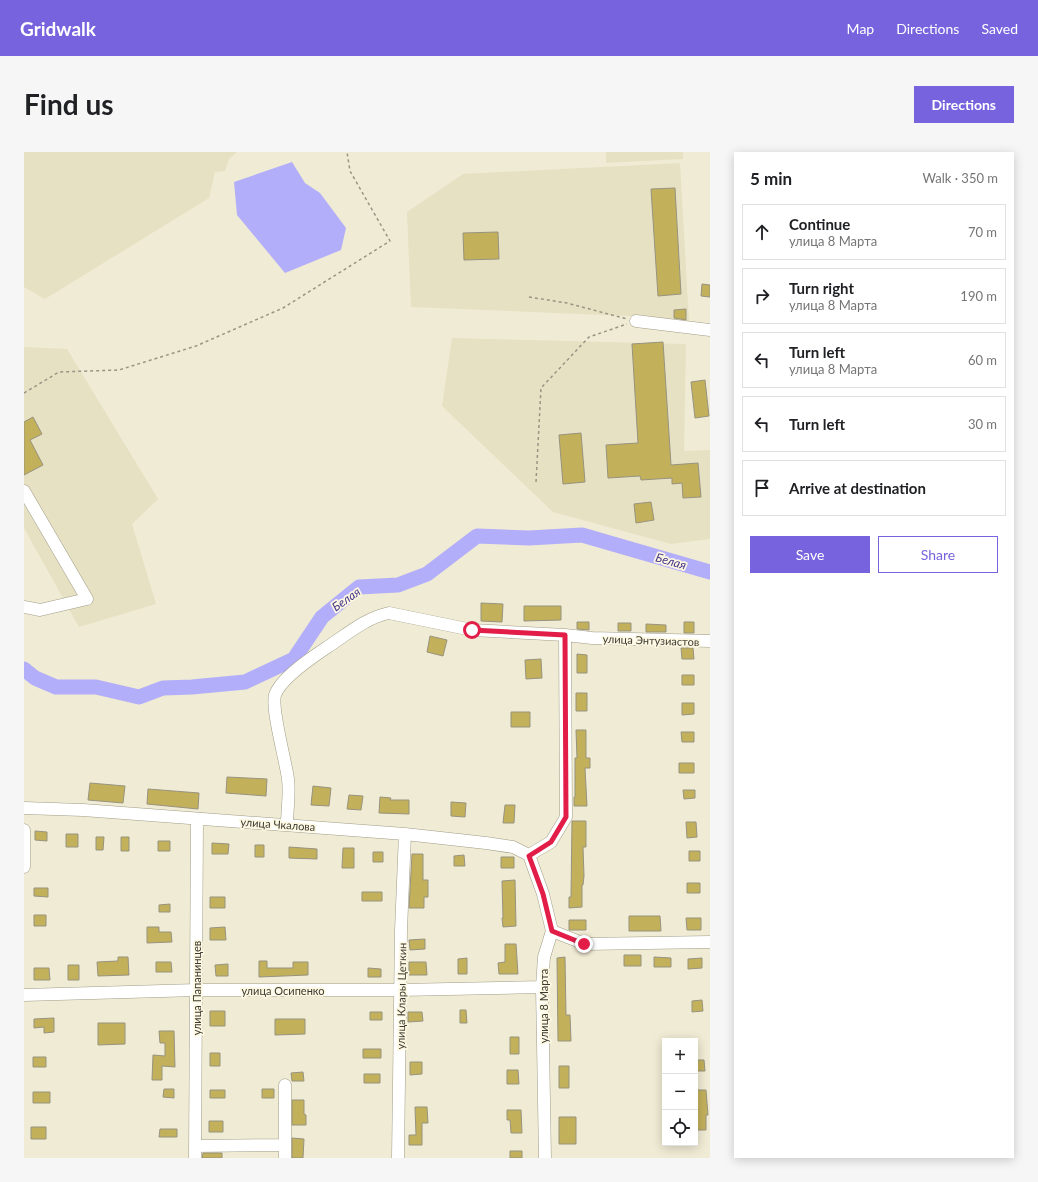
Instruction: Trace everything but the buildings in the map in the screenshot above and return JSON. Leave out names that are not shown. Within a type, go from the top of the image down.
[{"type":"street","points":[[636,321],[710,330]]},
{"type":"street","points":[[24,491],[87,599],[40,610],[24,607]]},
{"type":"street","points":[[287,825],[289,781],[274,705],[275,696],[283,683],[306,662],[357,627],[380,615],[389,613],[472,630],[565,635],[566,817],[551,842],[529,856],[543,894],[552,931],[584,944],[710,942]]},
{"type":"street","name":"улица Энтузиастов","points":[[565,635],[592,638],[710,642]]},
{"type":"street","name":"улица Чкалова","points":[[24,808],[83,810],[405,834],[513,847],[529,856]]},
{"type":"street","name":"улица Папанинцев","points":[[195,1152],[197,819]]},
{"type":"street","points":[[24,830],[24,867]]},
{"type":"street","name":"улица Клары Цеткин","points":[[398,1158],[401,923],[405,834]]},
{"type":"street","name":"улица 8 Марта","points":[[545,1158],[542,987],[544,957],[552,931]]},
{"type":"street","name":"улица Осипенко","points":[[24,995],[197,990],[401,990],[542,987]]},
{"type":"street","points":[[285,1085],[285,1158]]},
{"type":"street","points":[[195,1152],[285,1145]]},
{"type":"path","points":[[24,393],[60,372],[119,370],[196,346],[283,308],[390,241],[350,170],[348,152]]},
{"type":"path","points":[[529,297],[567,304],[636,321]]},
{"type":"path","points":[[536,482],[541,388],[589,337],[636,321]]},
{"type":"shaded area","points":[[24,152],[237,152],[229,159],[225,171],[215,172],[209,198],[45,299],[24,287]]},
{"type":"shaded area","points":[[606,152],[683,152],[683,159],[606,163]]},
{"type":"shaded area","points":[[292,162],[305,183],[320,193],[346,228],[341,250],[285,273],[237,215],[234,182]]},
{"type":"shaded area","points":[[680,163],[689,321],[652,317],[411,307],[407,212],[463,174]]},
{"type":"shaded area","points":[[452,338],[686,344],[684,451],[710,450],[710,539],[671,544],[553,512],[442,406]]},
{"type":"shaded area","points":[[24,347],[67,349],[158,499],[132,524],[156,604],[79,627],[24,528]]},
{"type":"waterway","name":"Белая","points":[[24,669],[35,678],[56,687],[96,687],[139,697],[163,688],[245,682],[294,659],[322,617],[359,587],[398,585],[427,574],[477,536],[529,538],[582,535],[710,572]]},
{"type":"route","points":[[472,630],[565,635],[566,817],[551,842],[529,856],[543,894],[552,931],[584,944]]}]
